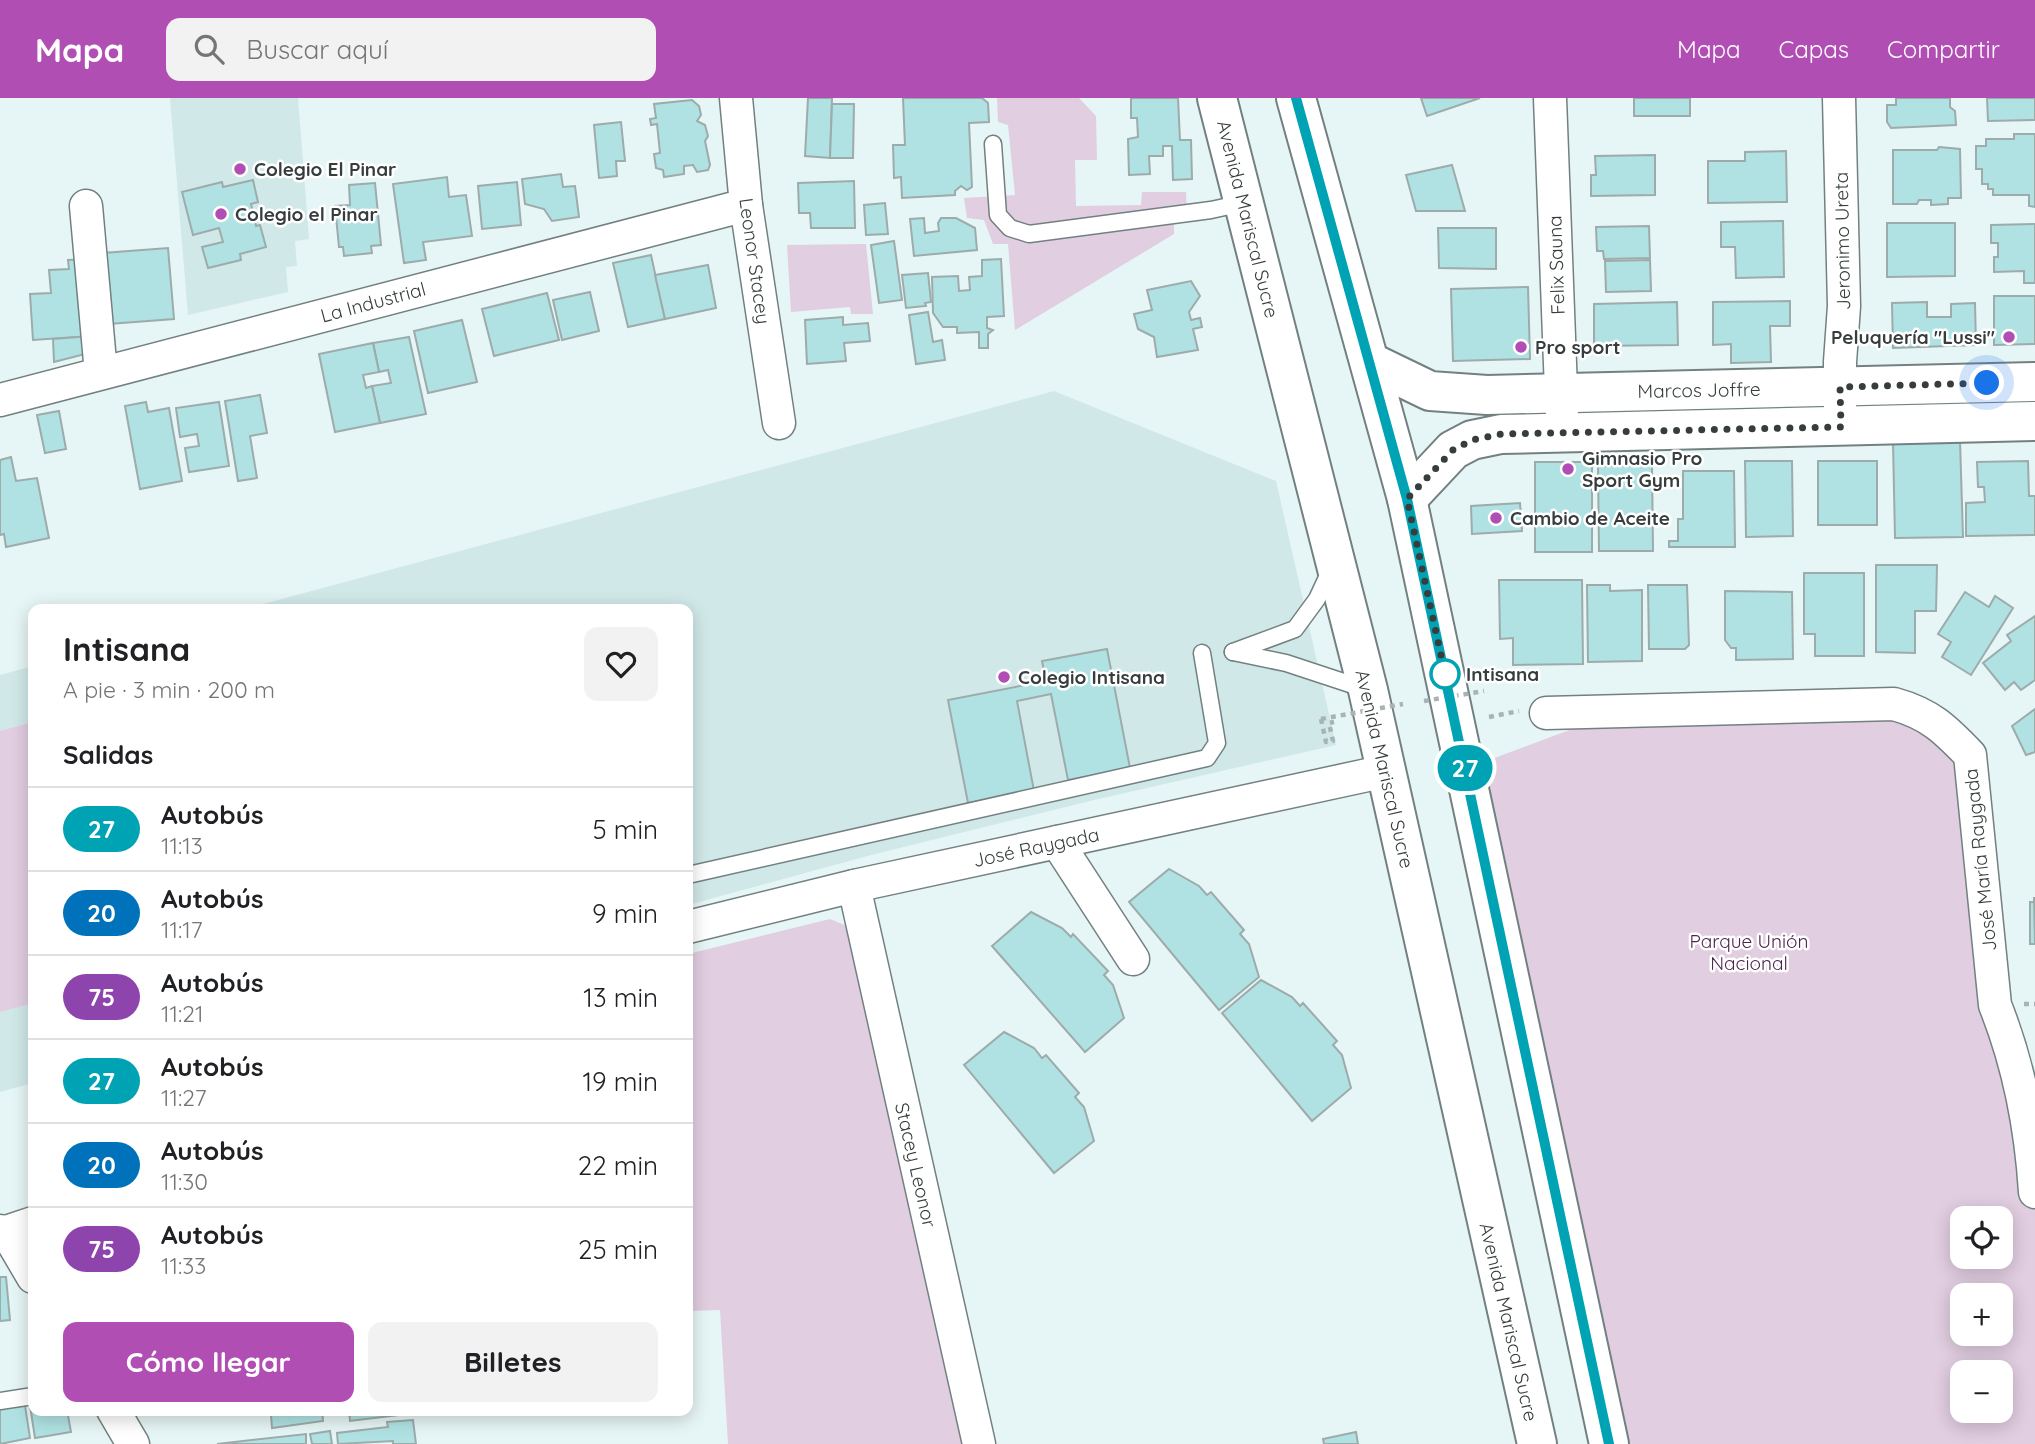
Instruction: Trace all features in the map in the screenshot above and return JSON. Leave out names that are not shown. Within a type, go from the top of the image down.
[{"type":"main road","name":"Avenida Mariscal Sucre","points":[[1217,98],[1368,690],[1537,1444]]},
{"type":"main road","points":[[1296,98],[1407,499],[1609,1444]]},
{"type":"main road","name":"Marcos Joffre","points":[[1370,362],[1430,391],[1487,395],[2035,382]]},
{"type":"main road","name":"Marcos Joffre","points":[[1407,499],[1453,450],[1472,440],[1501,434],[2035,421]]},
{"type":"street","name":"Leonor Stacey","points":[[736,98],[746,205],[779,423]]},
{"type":"street","name":"Felix Sauna","points":[[1550,98],[1563,432]]},
{"type":"street","name":"Jeronimo Ureta","points":[[1839,98],[1844,306],[1841,427]]},
{"type":"street","name":"La Industrial","points":[[0,400],[746,205]]},
{"type":"street","points":[[86,206],[101,373]]},
{"type":"street","name":"José María Raygada","points":[[1546,713],[1894,704],[1915,710],[1935,721],[1952,737],[1970,755],[1995,1005],[2011,1054],[2031,1141],[2035,1192]]},
{"type":"street","name":"José Raygada","points":[[693,925],[853,886],[1386,771]]},
{"type":"street","points":[[1057,842],[1133,959]]},
{"type":"street","name":"Stacey Leonor","points":[[853,886],[979,1444]]},
{"type":"street","points":[[10,1230],[28,1267]]},
{"type":"street","points":[[117,1416],[133,1444]]},
{"type":"lane","points":[[993,144],[998,215],[1010,228],[1029,233],[1211,210],[1243,203]]},
{"type":"lane","points":[[1334,562],[1317,599],[1295,629],[1233,652],[1286,663],[1368,690]]},
{"type":"lane","points":[[693,874],[1207,758],[1217,743],[1202,653]]},
{"type":"lane","points":[[0,1401],[28,1397]]},
{"type":"path","points":[[1334,722],[1329,723],[1332,741],[1326,742],[1321,719],[1485,691]]},
{"type":"shaded area","name":"Colegio El Pinar","points":[[170,98],[298,98],[309,239],[295,241],[297,266],[286,267],[288,292],[188,315]]},
{"type":"shaded area","name":"Colegio Intisana","points":[[1054,391],[1276,481],[1336,745],[1094,800],[875,854],[693,904],[693,604],[264,604]]},
{"type":"shaded area","points":[[28,667],[28,1084],[0,1092],[0,675]]},
{"type":"green space","points":[[997,98],[1079,98],[1096,116],[1097,160],[1075,160],[1076,206],[1141,205],[1142,192],[1186,192],[1187,214],[1174,223],[1174,234],[1015,330],[1008,244],[993,244],[984,220],[967,218],[964,198],[1015,195],[1008,125],[998,122]]},
{"type":"green space","points":[[866,244],[873,314],[851,314],[850,307],[791,312],[787,245]]},
{"type":"green space","name":"Parque Unión Nacional","points":[[1894,704],[1970,755],[2035,1192],[2035,1444],[1612,1444],[1465,769],[1588,723]]},
{"type":"green space","points":[[28,723],[28,1004],[0,1012],[0,731]]},
{"type":"green space","points":[[830,919],[847,926],[970,1444],[728,1444],[720,1310],[693,1311],[693,953]]},
{"type":"building","points":[[808,98],[832,98],[830,158],[805,156]]},
{"type":"building","points":[[903,98],[982,98],[988,103],[989,122],[969,123],[972,187],[967,190],[961,186],[955,191],[955,195],[902,198],[901,177],[894,178],[893,145],[905,145]]},
{"type":"building","points":[[1131,98],[1178,98],[1180,140],[1191,140],[1192,179],[1173,180],[1172,146],[1163,146],[1163,156],[1149,156],[1150,174],[1129,175],[1128,139],[1138,137],[1137,118],[1131,118]]},
{"type":"building","points":[[1421,98],[1480,98],[1427,116]]},
{"type":"building","points":[[1634,98],[1690,98],[1690,116],[1634,116]]},
{"type":"building","points":[[1896,98],[1950,98],[1956,125],[1891,128],[1887,122],[1887,105],[1896,105]]},
{"type":"building","points":[[1987,98],[2035,98],[2035,120],[1988,121]]},
{"type":"building","points":[[692,100],[699,106],[701,115],[697,121],[705,125],[710,165],[708,170],[697,172],[693,165],[684,166],[684,174],[664,177],[663,170],[656,168],[654,154],[660,153],[657,124],[651,125],[650,119],[656,118],[654,104]]},
{"type":"building","points":[[832,104],[854,104],[853,158],[830,158]]},
{"type":"building","points":[[621,122],[625,161],[616,161],[617,176],[599,178],[594,125]]},
{"type":"building","points":[[2014,134],[2035,134],[2035,207],[2029,206],[2029,195],[1993,195],[1993,189],[1988,189],[1988,184],[1982,184],[1982,169],[1976,169],[1976,146],[1986,146],[1986,139],[2014,139]]},
{"type":"building","points":[[1939,147],[1960,149],[1961,198],[1948,198],[1948,204],[1931,205],[1931,200],[1919,200],[1917,204],[1893,204],[1893,150],[1937,150]]},
{"type":"building","points":[[1786,151],[1787,202],[1708,203],[1708,161],[1745,161],[1745,152]]},
{"type":"building","points":[[1655,155],[1655,195],[1591,196],[1591,175],[1596,175],[1595,156]]},
{"type":"building","points":[[1452,165],[1465,211],[1416,211],[1406,175]]},
{"type":"building","points":[[561,174],[563,187],[575,186],[579,217],[552,221],[544,209],[525,204],[522,179]]},
{"type":"building","points":[[447,177],[449,197],[466,195],[472,236],[423,242],[426,260],[404,263],[393,184]]},
{"type":"building","name":"Colegio el Pinar","points":[[253,180],[258,202],[251,204],[256,226],[260,225],[266,247],[240,254],[241,260],[208,268],[202,247],[223,242],[219,228],[193,235],[182,192],[222,182],[223,187]]},
{"type":"building","points":[[854,181],[855,228],[811,228],[810,213],[799,213],[798,183]]},
{"type":"building","points":[[517,182],[521,225],[482,229],[478,186]]},
{"type":"building","points":[[375,183],[381,245],[371,246],[372,253],[344,256],[343,247],[339,247],[335,206],[350,205],[349,185]]},
{"type":"building","points":[[885,203],[888,234],[866,235],[864,205]]},
{"type":"building","points":[[924,218],[925,233],[939,231],[938,223],[941,218],[956,218],[975,228],[977,250],[914,256],[910,219]]},
{"type":"building","points":[[1783,221],[1784,277],[1736,278],[1735,247],[1721,247],[1721,222]]},
{"type":"building","points":[[1887,223],[1955,223],[1955,276],[1887,277]]},
{"type":"building","points":[[2035,224],[2035,283],[2024,283],[2024,271],[1994,272],[1998,243],[1991,243],[1991,225]]},
{"type":"building","points":[[1649,226],[1650,258],[1604,259],[1603,251],[1597,251],[1596,227]]},
{"type":"building","points":[[1438,228],[1496,228],[1496,269],[1439,268]]},
{"type":"building","points":[[894,241],[902,300],[879,303],[871,245]]},
{"type":"building","points":[[168,248],[174,319],[109,324],[103,253]]},
{"type":"building","points":[[651,255],[665,319],[628,327],[613,263]]},
{"type":"building","points":[[86,259],[91,336],[33,340],[30,294],[51,293],[49,270],[69,269],[68,260]]},
{"type":"building","points":[[1001,259],[1004,316],[987,317],[987,328],[993,330],[988,334],[988,348],[979,348],[979,332],[957,333],[957,327],[943,327],[933,313],[932,277],[958,276],[959,291],[970,290],[969,277],[982,276],[982,260]]},
{"type":"building","points":[[1650,260],[1651,291],[1606,292],[1605,261]]},
{"type":"building","points":[[708,265],[716,308],[665,319],[655,275]]},
{"type":"building","points":[[928,273],[931,302],[925,303],[926,306],[906,308],[902,275]]},
{"type":"building","points":[[1191,281],[1200,296],[1189,312],[1191,320],[1200,318],[1202,327],[1193,329],[1198,350],[1157,357],[1154,337],[1138,329],[1134,314],[1152,310],[1147,290]]},
{"type":"building","points":[[1528,287],[1530,359],[1453,361],[1451,289]]},
{"type":"building","points":[[590,292],[599,331],[562,340],[553,300]]},
{"type":"building","points":[[547,293],[559,340],[494,356],[482,309]]},
{"type":"building","points":[[1994,296],[2035,296],[2035,344],[1994,345]]},
{"type":"building","points":[[1790,301],[1790,326],[1770,326],[1771,362],[1731,363],[1731,344],[1713,345],[1713,302]]},
{"type":"building","points":[[1677,302],[1678,345],[1594,346],[1594,304]]},
{"type":"building","points":[[1927,302],[1927,317],[1951,317],[1951,304],[1975,303],[1976,345],[1893,348],[1892,303]]},
{"type":"building","points":[[928,312],[933,342],[942,340],[945,360],[916,364],[909,315]]},
{"type":"building","points":[[843,317],[843,325],[868,323],[870,341],[844,343],[846,361],[807,364],[805,320]]},
{"type":"building","points":[[462,320],[477,382],[428,393],[414,331]]},
{"type":"building","points":[[91,336],[93,352],[54,362],[53,339]]},
{"type":"building","points":[[409,337],[426,414],[380,423],[372,386],[391,383],[388,370],[379,372],[373,343]]},
{"type":"building","points":[[373,343],[379,372],[363,375],[366,388],[372,386],[380,423],[335,432],[319,354]]},
{"type":"building","points":[[260,395],[267,433],[250,436],[257,478],[238,481],[225,401]]},
{"type":"building","points":[[146,402],[148,412],[169,408],[182,481],[140,489],[125,406]]},
{"type":"building","points":[[219,402],[229,466],[189,472],[185,448],[199,446],[197,434],[180,437],[176,408]]},
{"type":"building","points":[[59,411],[66,449],[45,453],[37,415]]},
{"type":"building","points":[[1960,441],[1963,537],[1895,538],[1893,442]]},
{"type":"building","points":[[11,457],[16,481],[37,478],[49,538],[6,547],[4,534],[0,535],[0,460]]},
{"type":"building","points":[[1745,461],[1792,461],[1793,536],[1746,537]]},
{"type":"building","points":[[1818,461],[1877,461],[1877,525],[1818,525]]},
{"type":"building","points":[[2028,461],[2029,496],[2035,496],[2035,535],[1966,536],[1966,503],[1985,502],[1984,487],[1978,487],[1977,462]]},
{"type":"building","points":[[1535,462],[1592,462],[1592,552],[1535,552]]},
{"type":"building","points":[[1652,465],[1653,551],[1599,551],[1598,466]]},
{"type":"building","points":[[1683,471],[1734,471],[1735,547],[1669,547],[1669,541],[1678,541],[1678,519],[1683,519]]},
{"type":"building","name":"Cambio de Aceite","points":[[1520,503],[1522,531],[1472,534],[1471,506]]},
{"type":"building","points":[[1876,565],[1937,565],[1936,611],[1915,611],[1915,653],[1876,652]]},
{"type":"building","points":[[1804,573],[1864,573],[1864,656],[1815,656],[1815,634],[1804,634]]},
{"type":"building","points":[[1499,580],[1582,580],[1583,664],[1513,665],[1513,638],[1500,639]]},
{"type":"building","points":[[1587,585],[1610,585],[1610,591],[1642,590],[1642,661],[1588,662]]},
{"type":"building","points":[[1648,585],[1687,585],[1689,645],[1685,649],[1649,649]]},
{"type":"building","points":[[1725,591],[1792,592],[1793,659],[1736,660],[1736,648],[1731,648],[1725,640]]},
{"type":"building","points":[[1965,592],[1989,607],[1995,596],[2013,608],[1971,675],[1942,657],[1951,642],[1938,634]]},
{"type":"building","points":[[2035,616],[2035,680],[2021,690],[2014,682],[2005,690],[1983,663],[2011,641],[2007,635]]},
{"type":"building","name":"Colegio Intisana","points":[[1107,649],[1130,768],[1068,780],[1051,694],[1017,701],[1034,791],[968,803],[948,700],[1046,681],[1042,661]]},
{"type":"building","points":[[2035,709],[2035,752],[2026,755],[2012,726]]},
{"type":"building","points":[[1169,869],[1199,886],[1207,895],[1211,892],[1244,930],[1240,934],[1249,944],[1259,977],[1219,1010],[1129,902]]},
{"type":"building","points":[[2034,897],[2035,944],[2030,944],[2030,902],[2034,902]]},
{"type":"building","points":[[1031,912],[1062,928],[1071,937],[1073,934],[1108,971],[1104,975],[1113,985],[1124,1018],[1085,1052],[992,946]]},
{"type":"building","points":[[1261,980],[1292,997],[1300,1006],[1303,1003],[1337,1041],[1333,1045],[1342,1055],[1351,1088],[1312,1121],[1222,1013]]},
{"type":"building","points":[[1004,1032],[1034,1048],[1042,1058],[1046,1055],[1079,1093],[1075,1097],[1084,1107],[1094,1141],[1054,1173],[964,1065]]},
{"type":"building","points":[[0,1277],[6,1277],[10,1320],[0,1321]]},
{"type":"building","points":[[24,1399],[30,1438],[0,1444],[0,1403]]},
{"type":"building","points":[[32,1416],[68,1416],[71,1432],[35,1438]]},
{"type":"building","points":[[271,1416],[323,1416],[323,1421],[272,1428]]},
{"type":"building","points":[[350,1416],[390,1416],[350,1421]]},
{"type":"building","points":[[413,1420],[416,1444],[393,1444],[393,1441],[338,1444],[337,1433],[388,1427],[387,1422]]},
{"type":"building","points":[[330,1431],[332,1444],[312,1444],[310,1434]]},
{"type":"building","points":[[1356,1432],[1358,1444],[1324,1444],[1323,1439]]},
{"type":"building","points":[[306,1434],[306,1444],[217,1444]]},
{"type":"bus line","name":"27","points":[[1296,98],[1407,499],[1609,1444]]},
{"type":"place","name":"Colegio El Pinar","points":[[240,169]]},
{"type":"place","name":"Colegio el Pinar","points":[[221,214]]},
{"type":"place","name":"Peluquería \"Lussi\"","points":[[2009,337]]},
{"type":"place","name":"Pro sport","points":[[1521,347]]},
{"type":"place","name":"Gimnasio Pro Sport Gym","points":[[1568,469]]},
{"type":"place","name":"Cambio de Aceite","points":[[1496,518]]},
{"type":"place","name":"Intisana","points":[[1445,674]]},
{"type":"place","name":"Colegio Intisana","points":[[1004,677]]},
{"type":"route","points":[[1445,674],[1447,683],[1407,499],[1453,450],[1472,440],[1501,434],[1841,427],[1840,387],[1987,383]]}]
